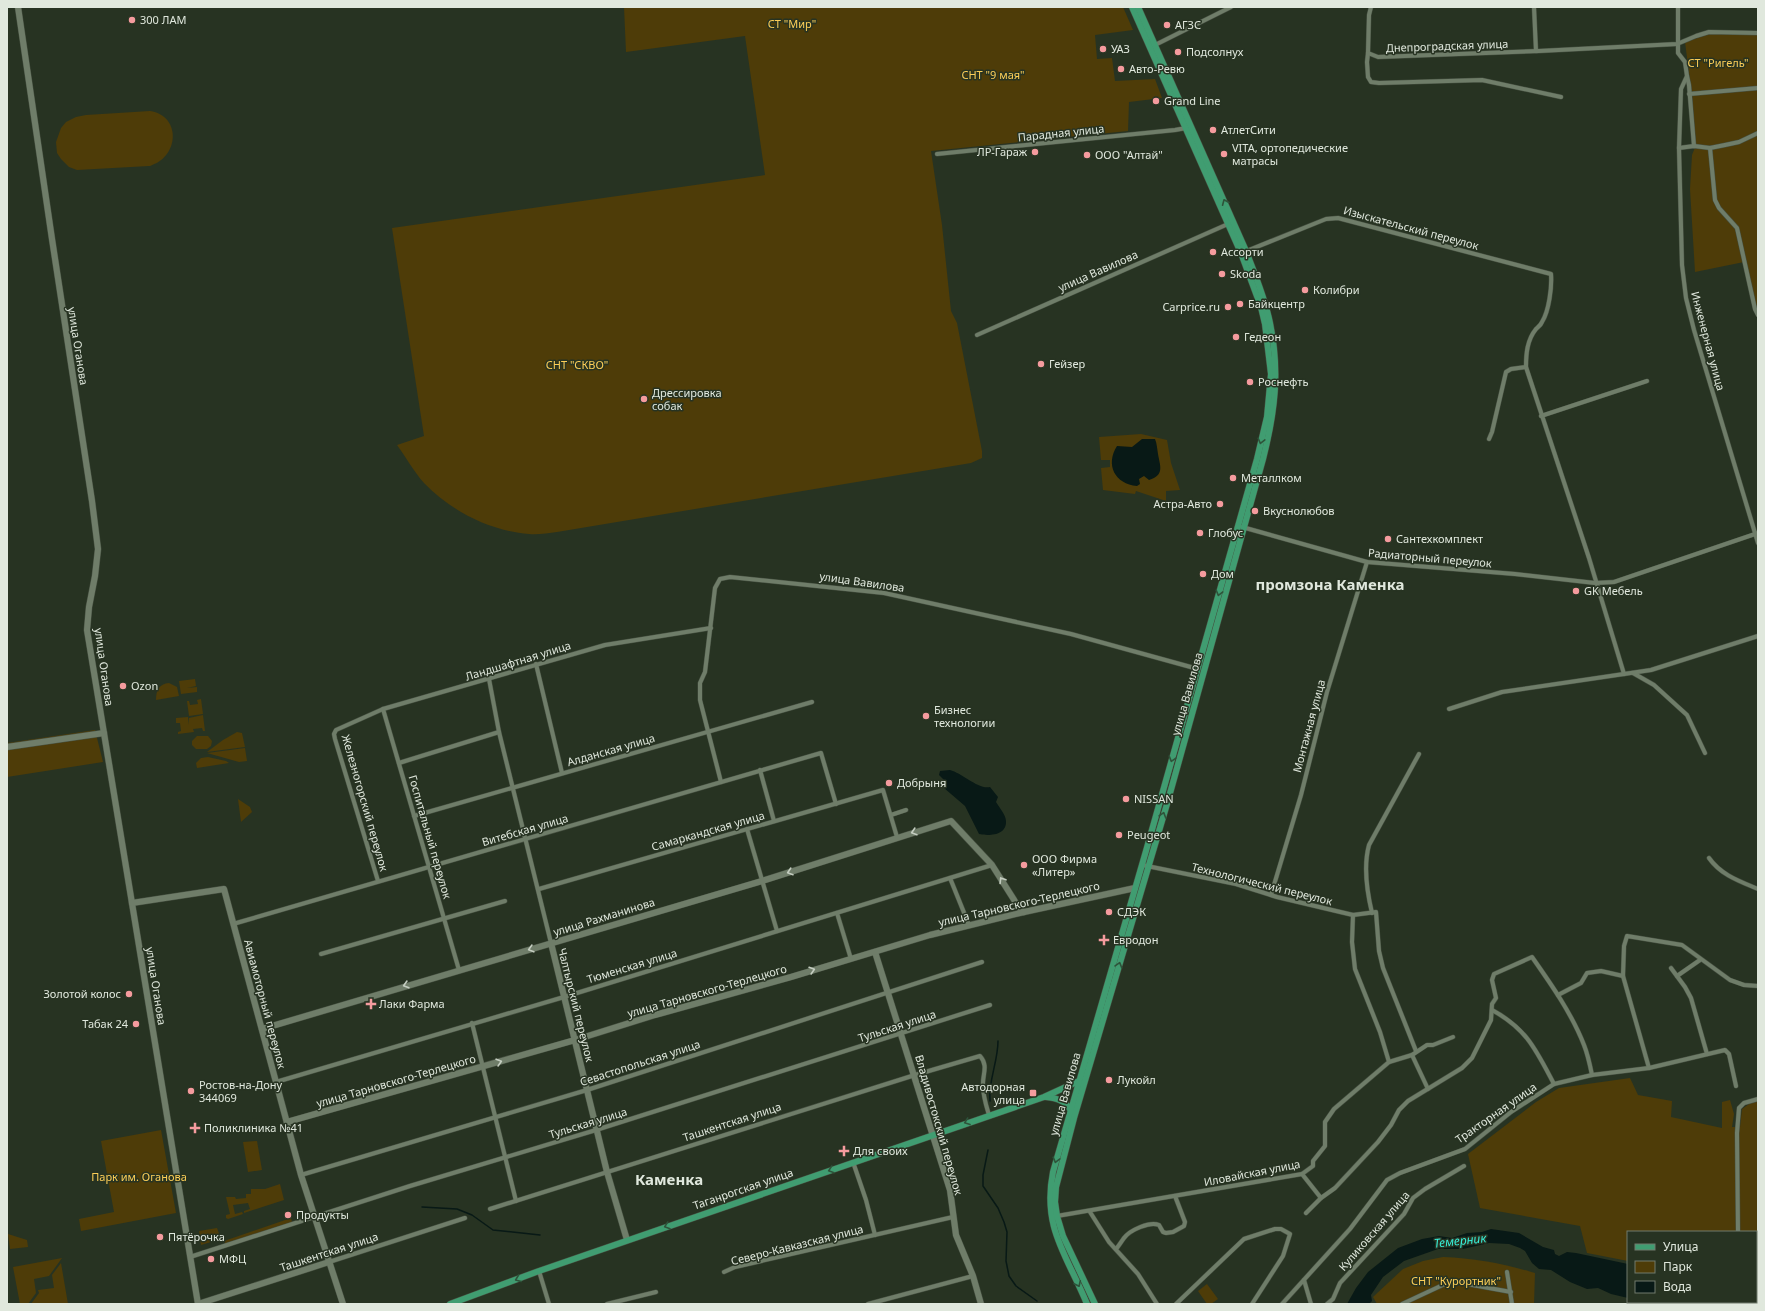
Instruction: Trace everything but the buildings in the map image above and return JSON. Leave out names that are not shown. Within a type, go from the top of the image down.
[{"type":"main road","name":"улица Вавилова","points":[[1132,7],[1228,224],[1244,252]]},
{"type":"main road","name":"улица Вавилова","points":[[1138,7],[1261,292],[1270,323],[1276,374],[1275,396],[1268,438],[1240,526],[1198,669],[1145,865]]},
{"type":"main road","name":"улица Вавилова","points":[[1095,1304],[1067,1247],[1057,1216],[1055,1202],[1056,1187],[1138,889],[1204,671],[1240,526]]},
{"type":"main road","name":"улица Вавилова","points":[[1087,1304],[1057,1239],[1049,1202],[1053,1172],[1079,1081],[1138,889]]},
{"type":"main road","name":"Таганрогская улица","points":[[450,1304],[627,1240],[1044,1097],[1079,1081]]},
{"type":"main road","points":[[1044,1097],[1056,1098],[1064,1102],[1071,1109],[1074,1118]]},
{"type":"street","name":"улица Оганова","points":[[18,7],[48,216],[92,501],[98,550],[87,630],[198,1304]]},
{"type":"street","points":[[1155,45],[1231,7]]},
{"type":"street","points":[[1371,7],[1369,16],[1367,62],[1368,77],[1371,82],[1482,80],[1561,96]]},
{"type":"street","points":[[1534,7],[1536,51]]},
{"type":"street","points":[[1678,7],[1678,53],[1685,62],[1694,146]]},
{"type":"street","points":[[1678,44],[1709,32],[1758,33]]},
{"type":"street","name":"Днепроградская улица","points":[[1368,53],[1378,57],[1678,44]]},
{"type":"street","name":"Инженерная улица","points":[[1687,76],[1681,89],[1679,148],[1682,265],[1686,298],[1694,330],[1757,534],[1758,543]]},
{"type":"street","points":[[1689,94],[1758,88]]},
{"type":"street","name":"Парадная улица","points":[[937,154],[1186,128]]},
{"type":"street","points":[[1679,148],[1694,146],[1710,148],[1739,142],[1758,133]]},
{"type":"street","points":[[1710,148],[1715,200],[1719,208],[1737,228],[1755,309],[1758,315]]},
{"type":"street","name":"Изыскательский переулок","points":[[1244,252],[1326,219],[1338,218],[1551,274],[1552,282],[1550,298],[1542,322],[1535,330],[1527,345],[1526,367]]},
{"type":"street","name":"улица Вавилова","points":[[977,335],[1228,224]]},
{"type":"street","points":[[1489,439],[1506,372],[1511,369],[1526,367],[1589,558],[1595,583],[1624,674]]},
{"type":"street","points":[[1541,416],[1647,381]]},
{"type":"street","name":"Радиаторный переулок","points":[[1240,526],[1367,562],[1515,574],[1595,583],[1614,582],[1757,534]]},
{"type":"street","name":"Монтажная улица","points":[[1271,895],[1301,795],[1327,692],[1367,562]]},
{"type":"street","name":"улица Вавилова","points":[[721,782],[700,700],[700,683],[705,672],[715,588],[720,579],[730,577],[884,593],[1071,634],[1198,669]]},
{"type":"street","name":"Ландшафтная улица","points":[[336,730],[383,709],[605,644],[710,628]]},
{"type":"street","points":[[1449,709],[1502,692],[1651,670],[1758,636]]},
{"type":"street","points":[[536,664],[562,773]]},
{"type":"street","points":[[1633,673],[1654,685],[1687,715],[1705,753]]},
{"type":"street","name":"Чалтырский переулок","points":[[489,679],[499,732],[525,839],[539,889],[606,1172],[627,1240]]},
{"type":"street","name":"Алданская улица","points":[[414,816],[513,786],[812,702]]},
{"type":"street","name":"Госпитальный переулок","points":[[383,709],[459,970]]},
{"type":"street","name":"Железногорский переулок","points":[[336,730],[334,734],[335,738],[378,881]]},
{"type":"street","points":[[399,763],[499,732]]},
{"type":"street","points":[[7,747],[104,733]]},
{"type":"street","name":"Витебская улица","points":[[234,924],[821,753],[836,804]]},
{"type":"street","points":[[1372,913],[1366,868],[1366,857],[1369,845],[1419,754]]},
{"type":"street","points":[[760,770],[774,821]]},
{"type":"street","name":"Самаркандская улица","points":[[539,889],[883,790],[891,815]]},
{"type":"street","points":[[897,837],[891,815],[906,810]]},
{"type":"street","name":"улица Рахманинова","points":[[262,1029],[762,881],[951,821],[992,865]]},
{"type":"street","points":[[747,829],[777,931]]},
{"type":"street","points":[[1709,858],[1716,868],[1728,876],[1758,889]]},
{"type":"street","points":[[992,865],[1016,903],[1024,912]]},
{"type":"street","name":"Тюменская улица","points":[[276,1082],[564,997],[992,865]]},
{"type":"street","name":"Технологический переулок","points":[[1145,865],[1236,884],[1271,895],[1353,915],[1376,912],[1379,951],[1383,968],[1416,1051]]},
{"type":"street","points":[[950,878],[969,925]]},
{"type":"street","name":"Авиамоторный переулок","points":[[132,903],[224,889],[301,1175],[343,1304]]},
{"type":"street","name":"улица Тарновского-Терлецкого","points":[[287,1122],[969,925],[1024,912],[1138,889]]},
{"type":"street","points":[[321,954],[505,901]]},
{"type":"street","points":[[837,913],[851,959]]},
{"type":"street","points":[[1353,915],[1352,942],[1355,969],[1380,1032],[1390,1062]]},
{"type":"street","points":[[1649,1068],[1623,976],[1624,946],[1627,936],[1682,945],[1700,960],[1730,980],[1744,985],[1758,986]]},
{"type":"street","name":"Владивостокский переулок","points":[[875,952],[950,1190],[953,1217],[958,1240],[973,1276],[981,1304]]},
{"type":"street","points":[[1306,1213],[1321,1198],[1335,1188],[1378,1142],[1391,1125],[1399,1110],[1408,1101],[1462,1068],[1472,1058],[1491,1020],[1492,1004],[1496,998],[1492,980],[1494,974],[1532,957],[1558,995],[1584,1045],[1592,1075]]},
{"type":"street","points":[[1677,976],[1700,960]]},
{"type":"street","name":"Севастопольская улица","points":[[301,1175],[587,1090],[982,962]]},
{"type":"street","points":[[1671,968],[1691,998],[1707,1054]]},
{"type":"street","points":[[1558,995],[1581,983],[1587,972],[1601,971],[1623,976]]},
{"type":"street","name":"Тульская улица","points":[[190,1258],[314,1216],[596,1130],[990,1005]]},
{"type":"street","points":[[1492,1010],[1518,1027],[1530,1040],[1554,1084]]},
{"type":"street","points":[[472,1023],[484,1066],[516,1201]]},
{"type":"street","name":"Иловайская улица","points":[[1057,1216],[1090,1212],[1302,1174],[1313,1166],[1312,1161],[1325,1146],[1325,1122],[1334,1109],[1390,1062],[1412,1055],[1427,1045],[1433,1045],[1452,1037]]},
{"type":"street","name":"Тракторная улица","points":[[1282,1304],[1350,1230],[1387,1180],[1400,1173],[1465,1149],[1511,1112],[1554,1084],[1592,1075],[1649,1068],[1725,1050],[1729,1054],[1736,1086]]},
{"type":"street","points":[[1412,1055],[1428,1089]]},
{"type":"street","name":"Ташкентская улица","points":[[490,1209],[915,1075],[980,1056],[984,1060],[986,1068],[983,1086],[989,1115]]},
{"type":"street","points":[[1738,1231],[1737,1133],[1739,1108],[1744,1103],[1758,1099]]},
{"type":"street","name":"Северо-Кавказская улица","points":[[853,1162],[866,1200],[875,1235]]},
{"type":"street","name":"Куликовская улица","points":[[1327,1304],[1333,1299],[1340,1283],[1404,1214],[1413,1198],[1425,1189],[1464,1166]]},
{"type":"street","points":[[1302,1174],[1321,1198]]},
{"type":"street","points":[[1116,1249],[1128,1234],[1150,1224],[1154,1223],[1159,1225],[1162,1232],[1166,1234],[1184,1226],[1185,1222],[1175,1196]]},
{"type":"street","points":[[1090,1212],[1109,1242],[1138,1274],[1157,1304]]},
{"type":"street","name":"Северо-Кавказская улица","points":[[724,1272],[953,1217]]},
{"type":"street","name":"Ташкентская улица","points":[[198,1304],[465,1218]]},
{"type":"street","points":[[1176,1304],[1244,1239],[1275,1229],[1288,1231],[1290,1234],[1283,1256],[1252,1304]]},
{"type":"street","points":[[539,1271],[549,1304]]},
{"type":"street","points":[[1507,1272],[1512,1304]]},
{"type":"street","points":[[868,1304],[973,1276]]},
{"type":"street","points":[[1304,1280],[1311,1304]]},
{"type":"street","points":[[1402,1304],[1452,1282],[1511,1292]]},
{"type":"street","points":[[607,1304],[656,1292]]},
{"type":"green space","name":"СНТ \"СКВО\"","points":[[624,7],[1123,7],[1133,30],[1095,35],[1097,59],[1112,58],[1115,81],[1155,79],[1162,98],[1129,102],[1128,131],[931,151],[942,225],[951,311],[957,323],[982,451],[982,458],[971,463],[557,532],[536,534],[500,529],[472,518],[446,502],[420,479],[397,445],[424,436],[392,228],[765,175],[745,36],[626,52]]},
{"type":"green space","name":"СТ \"Ригель\"","points":[[1710,34],[1758,34],[1758,319],[1744,262],[1695,272],[1690,189],[1692,155],[1696,145],[1692,95],[1685,42]]},
{"type":"green space","points":[[150,111],[160,114],[168,121],[172,128],[173,137],[171,146],[166,155],[159,162],[149,166],[77,170],[69,167],[57,153],[56,142],[61,128],[66,122],[76,117]]},
{"type":"green space","points":[[1141,434],[1167,440],[1171,463],[1180,490],[1166,491],[1166,501],[1136,491],[1135,494],[1103,490],[1101,468],[1110,467],[1110,460],[1101,460],[1099,437]]},
{"type":"green space","points":[[195,679],[196,686],[187,688],[197,687],[197,692],[181,694],[179,681]]},
{"type":"green space","points":[[169,683],[177,687],[179,696],[156,700],[160,686]]},
{"type":"green space","points":[[201,699],[203,714],[189,716],[187,701],[189,701],[190,705],[198,704],[197,700]]},
{"type":"green space","points":[[203,715],[205,731],[203,731],[202,728],[193,729],[194,732],[178,734],[178,732],[181,731],[180,723],[176,723],[176,718],[188,717],[189,725],[189,718]]},
{"type":"green space","points":[[95,730],[103,762],[7,777],[7,743]]},
{"type":"green space","points":[[237,732],[242,733],[245,747],[207,752],[223,740]]},
{"type":"green space","points":[[197,736],[208,736],[212,741],[211,746],[207,749],[196,749],[192,745],[192,741]]},
{"type":"green space","points":[[245,748],[247,761],[239,762],[207,753]]},
{"type":"green space","points":[[208,757],[229,763],[197,768],[196,763],[201,758]]},
{"type":"green space","points":[[238,799],[250,807],[252,812],[241,822]]},
{"type":"green space","points":[[1630,1078],[1638,1095],[1672,1101],[1671,1117],[1722,1128],[1722,1102],[1730,1100],[1734,1114],[1732,1127],[1740,1127],[1742,1109],[1758,1100],[1758,1298],[1757,1231],[1627,1231],[1627,1261],[1587,1253],[1580,1226],[1480,1208],[1468,1154],[1536,1102],[1559,1088]]},
{"type":"green space","name":"Парк им. Оганова","points":[[161,1130],[176,1213],[81,1231],[79,1219],[114,1212],[101,1141]]},
{"type":"green space","points":[[257,1141],[262,1170],[248,1172],[243,1142]]},
{"type":"green space","points":[[280,1184],[284,1200],[244,1213],[244,1211],[250,1209],[248,1203],[233,1205],[235,1214],[242,1212],[243,1214],[228,1219],[226,1218],[226,1215],[230,1214],[226,1197],[235,1197],[236,1199],[246,1198],[246,1194],[251,1194],[251,1189],[265,1189]]},
{"type":"green space","points":[[291,1218],[292,1222],[226,1245],[224,1241]]},
{"type":"green space","points":[[217,1228],[221,1239],[201,1245],[199,1231]]},
{"type":"green space","points":[[8,1234],[27,1240],[28,1247],[10,1249]]},
{"type":"green space","name":"СНТ \"Курортник\"","points":[[1443,1257],[1490,1262],[1535,1273],[1534,1304],[1377,1304],[1373,1297],[1403,1269],[1423,1261]]},
{"type":"green space","points":[[62,1258],[49,1276],[34,1279],[36,1293],[28,1304],[20,1304],[13,1267]]},
{"type":"green space","points":[[61,1263],[68,1304],[31,1304],[39,1293],[38,1290],[54,1288],[52,1275]]},
{"type":"green space","points":[[1207,1284],[1218,1299],[1211,1304],[1207,1304],[1198,1291]]},
{"type":"water","points":[[1142,439],[1155,439],[1160,462],[1160,470],[1154,478],[1149,480],[1144,476],[1139,479],[1140,484],[1137,486],[1123,482],[1118,477],[1114,472],[1112,460],[1117,446],[1132,447]]},
{"type":"water","points":[[950,770],[960,774],[976,784],[990,787],[998,797],[996,802],[1006,819],[1003,830],[992,835],[979,834],[965,806],[944,788],[947,783],[939,775],[940,771]]},
{"type":"water","name":"Темерник","points":[[1491,1229],[1519,1233],[1543,1247],[1554,1250],[1555,1254],[1559,1256],[1567,1252],[1576,1253],[1627,1264],[1627,1298],[1611,1294],[1598,1288],[1587,1289],[1570,1282],[1551,1270],[1539,1269],[1532,1263],[1525,1251],[1520,1248],[1509,1244],[1489,1243],[1463,1249],[1438,1249],[1404,1261],[1383,1277],[1371,1295],[1372,1301],[1370,1303],[1347,1304],[1356,1288],[1368,1272],[1398,1248],[1422,1239],[1439,1236],[1452,1238],[1467,1233],[1482,1232]]},
{"type":"water","points":[[1757,1301],[1758,1304],[1644,1303],[1757,1303]]},
{"type":"waterway","points":[[990,1101],[990,1086],[998,1049],[998,1041]]},
{"type":"waterway","points":[[988,1150],[983,1175],[983,1186],[998,1208],[1007,1232],[1006,1261],[1009,1276],[1016,1286],[1037,1301]]},
{"type":"waterway","points":[[422,1207],[457,1209],[472,1215],[493,1230],[540,1235]]},
{"type":"place","name":"300 ЛАМ","points":[[132,20]]},
{"type":"place","name":"АГЗС","points":[[1167,25]]},
{"type":"place","name":"УАЗ","points":[[1103,49]]},
{"type":"place","name":"Подсолнух","points":[[1178,52]]},
{"type":"place","name":"Авто-Ревю","points":[[1121,69]]},
{"type":"place","name":"Grand Line","points":[[1156,101]]},
{"type":"place","name":"АтлетСити","points":[[1213,130]]},
{"type":"place","name":"ЛР-Гараж","points":[[1035,152]]},
{"type":"place","name":"VITA, ортопедические матрасы","points":[[1224,154]]},
{"type":"place","name":"ООО \"Алтай\"","points":[[1087,155]]},
{"type":"place","name":"Ассорти","points":[[1213,252]]},
{"type":"place","name":"Skoda","points":[[1222,274]]},
{"type":"place","name":"Колибри","points":[[1305,290]]},
{"type":"place","name":"Байкцентр","points":[[1240,304]]},
{"type":"place","name":"Carprice.ru","points":[[1228,307]]},
{"type":"place","name":"Гедеон","points":[[1236,337]]},
{"type":"place","name":"Гейзер","points":[[1041,364]]},
{"type":"place","name":"Роснефть","points":[[1250,382]]},
{"type":"place","name":"Дрессировка собак","points":[[644,399]]},
{"type":"place","name":"Металлком","points":[[1233,478]]},
{"type":"place","name":"Астра-Авто","points":[[1220,504]]},
{"type":"place","name":"Вкуснолюбов","points":[[1255,511]]},
{"type":"place","name":"Глобус","points":[[1200,533]]},
{"type":"place","name":"Сантехкомплект","points":[[1388,539]]},
{"type":"place","name":"Дом","points":[[1203,574]]},
{"type":"place","name":"GK Мебель","points":[[1576,591]]},
{"type":"place","name":"Ozon","points":[[123,686]]},
{"type":"place","name":"Бизнес технологии","points":[[926,716]]},
{"type":"place","name":"Добрыня","points":[[889,783]]},
{"type":"place","name":"NISSAN","points":[[1126,799]]},
{"type":"place","name":"Peugeot","points":[[1119,835]]},
{"type":"place","name":"ООО Фирма «Литер»","points":[[1024,865]]},
{"type":"place","name":"СДЭК","points":[[1109,912]]},
{"type":"place","name":"Евродон","points":[[1104,940]]},
{"type":"place","name":"Золотой колос","points":[[129,994]]},
{"type":"place","name":"Лаки Фарма","points":[[371,1004]]},
{"type":"place","name":"Табак 24","points":[[136,1024]]},
{"type":"place","name":"Лукойл","points":[[1109,1080]]},
{"type":"place","name":"Ростов-на-Дону 344069","points":[[191,1091]]},
{"type":"place","name":"Автодорная улица","points":[[1033,1093]]},
{"type":"place","name":"Поликлиника №41","points":[[195,1128]]},
{"type":"place","name":"Для своих","points":[[844,1151]]},
{"type":"place","name":"Продукты","points":[[288,1215]]},
{"type":"place","name":"Пятёрочка","points":[[160,1237]]},
{"type":"place","name":"МФЦ","points":[[211,1259]]},
{"type":"district","name":"промзона Каменка","points":[[1330,585]]},
{"type":"district","name":"Каменка","points":[[669,1180]]},
{"type":"park label","name":"СТ \"Мир\"","points":[[792,24]]},
{"type":"park label","name":"СНТ \"9 мая\"","points":[[993,75]]}]
